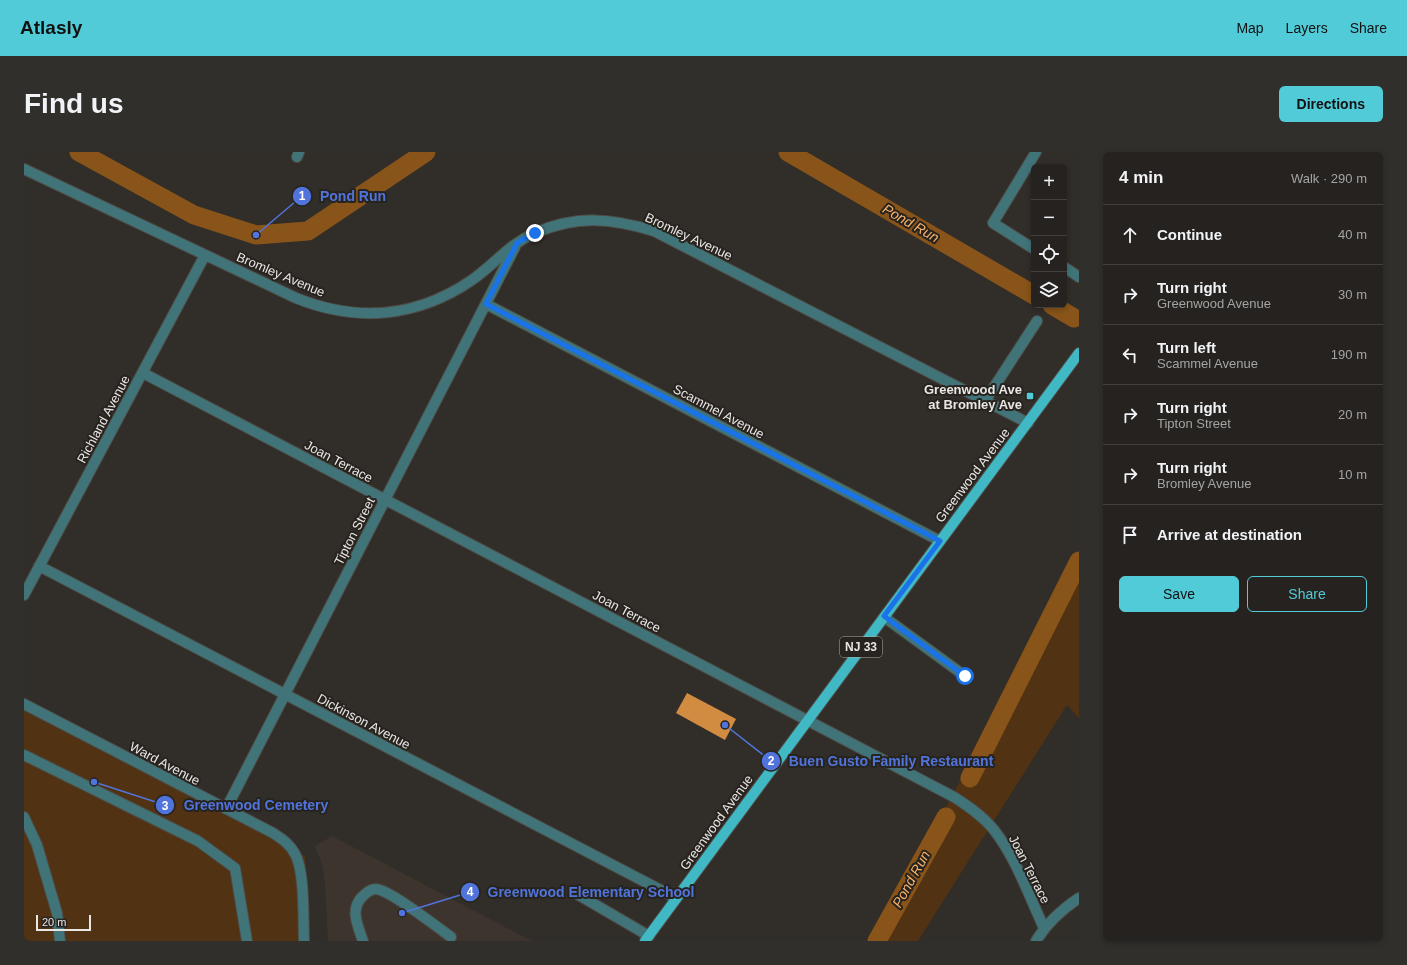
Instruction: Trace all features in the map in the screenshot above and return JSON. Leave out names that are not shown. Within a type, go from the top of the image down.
[{"type":"main road","name":"Greenwood Avenue","points":[[647,938],[1079,353]]},
{"type":"street","points":[[1031,247],[993,224],[1036,152]]},
{"type":"street","name":"Bromley Avenue","points":[[24,169],[310,304],[340,311],[368,314],[398,311],[422,305],[448,295],[474,279],[517,243],[535,233],[557,225],[577,221],[600,220],[629,223],[654,231],[1028,423]]},
{"type":"street","name":"Tipton Street","points":[[226,809],[517,243]]},
{"type":"street","name":"Richland Avenue","points":[[24,595],[205,255]]},
{"type":"street","points":[[1067,269],[1079,277]]},
{"type":"street","name":"Scammel Avenue","points":[[486,304],[940,541]]},
{"type":"street","points":[[985,401],[1037,321]]},
{"type":"street","name":"Joan Terrace","points":[[143,373],[954,797],[974,810],[993,829],[1007,849],[1044,928]]},
{"type":"street","name":"Dickinson Avenue","points":[[39,566],[676,898]]},
{"type":"street","points":[[884,616],[965,676]]},
{"type":"street","name":"Ward Avenue","points":[[24,704],[273,832],[286,842],[295,854],[300,869],[304,941]]},
{"type":"street","points":[[24,755],[198,841],[235,868],[247,941]]},
{"type":"street","points":[[24,817],[37,846],[57,913],[60,941]]},
{"type":"street","points":[[363,941],[355,918],[355,908],[361,897],[368,891],[375,889],[381,890],[393,896],[451,940]]},
{"type":"street","points":[[577,894],[647,938]]},
{"type":"street","points":[[1036,941],[1044,928],[1064,908],[1079,898]]},
{"type":"shaded area","points":[[1079,556],[1079,718],[1067,705],[918,941],[875,941]]},
{"type":"shaded area","points":[[24,707],[305,856],[310,941],[24,941]]},
{"type":"shaded area","points":[[332,836],[532,941],[328,941],[323,867],[315,846]]},
{"type":"building","points":[[687,693],[736,719],[725,740],[676,713]]},
{"type":"waterway","name":"Pond Run","points":[[79,152],[194,215],[256,235],[308,231],[426,152]]},
{"type":"waterway","name":"Pond Run","points":[[788,152],[1031,293]]},
{"type":"waterway","name":"Pond Run","points":[[1057,308],[1074,318]]},
{"type":"waterway","points":[[970,778],[1079,561]]},
{"type":"waterway","name":"Pond Run","points":[[877,941],[946,817]]},
{"type":"place","name":"Pond Run","points":[[256,235]]},
{"type":"place","name":"Greenwood Ave at Bromley Ave","points":[[1030,396]]},
{"type":"place","name":"Buen Gusto Family Restaurant","points":[[725,725]]},
{"type":"place","name":"Greenwood Cemetery","points":[[94,782]]},
{"type":"place","name":"Greenwood Elementary School","points":[[402,913]]},
{"type":"route","points":[[535,233],[517,243],[486,304],[940,541],[884,616],[965,676]]}]
